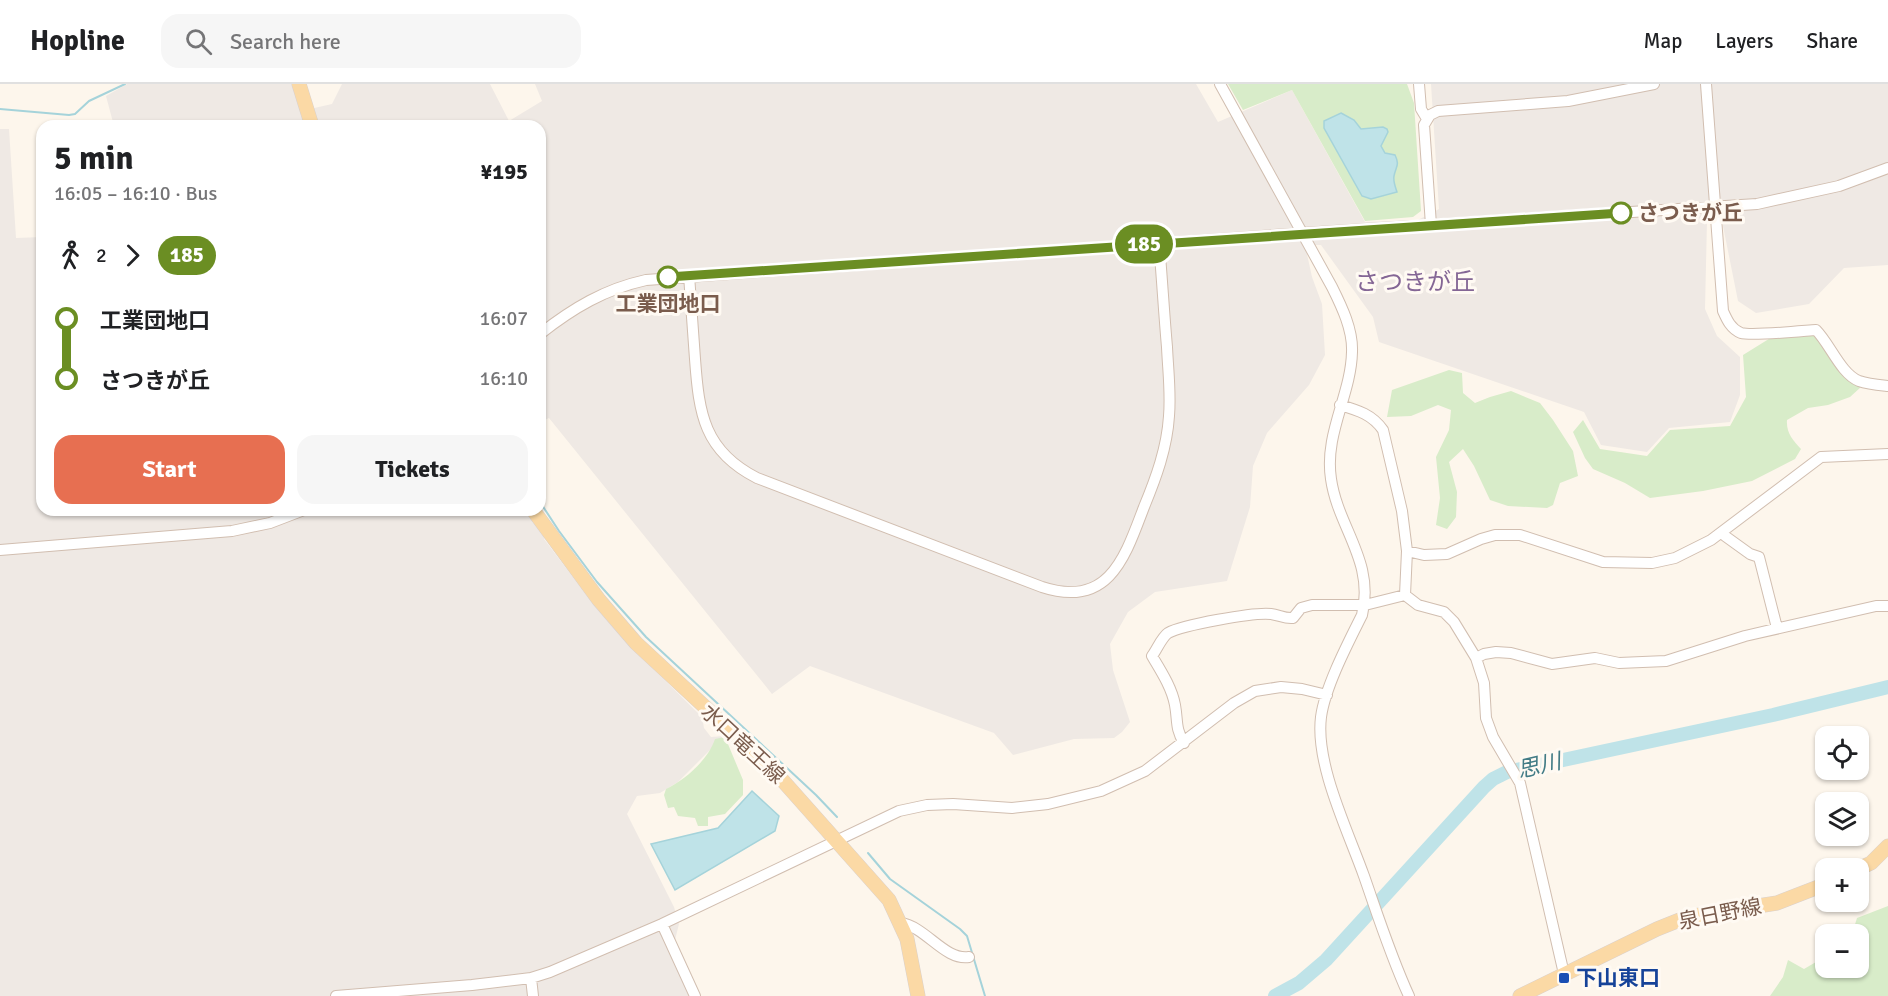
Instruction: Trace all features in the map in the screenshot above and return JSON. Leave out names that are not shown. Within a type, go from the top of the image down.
[{"type":"main road","points":[[299,84],[310,120]]},
{"type":"main road","name":"水口竜王線","points":[[537,516],[599,600],[636,644],[776,773],[889,900],[901,923],[911,955],[918,996]]},
{"type":"main road","points":[[1869,864],[1888,846]]},
{"type":"main road","name":"泉日野線","points":[[1520,996],[1657,929],[1687,917],[1777,903],[1815,888]]},
{"type":"street","points":[[1220,84],[1341,306],[1349,332],[1352,352],[1350,369],[1333,432],[1329,458],[1330,479],[1362,566],[1365,605],[1326,695],[1321,719],[1321,736],[1324,763],[1409,996]]},
{"type":"street","points":[[1419,84],[1421,109],[1427,119]]},
{"type":"street","points":[[1431,225],[1424,125],[1427,119],[1438,111],[1568,101],[1654,84]]},
{"type":"street","points":[[1706,84],[1724,311],[1727,321],[1741,333],[1816,330],[1826,340],[1847,372],[1857,380],[1888,386]]},
{"type":"street","points":[[546,330],[585,302],[613,289],[646,279],[1757,204],[1839,186],[1888,168]]},
{"type":"street","points":[[689,275],[700,410],[709,434],[726,457],[757,478],[1053,591],[1076,592],[1099,584],[1111,575],[1123,560],[1161,461],[1168,427],[1170,395],[1159,243]]},
{"type":"street","points":[[1340,405],[1362,411],[1377,421],[1383,430],[1402,511],[1407,551],[1405,595]]},
{"type":"street","points":[[1407,551],[1424,555],[1447,554],[1495,535],[1520,535],[1594,561],[1652,563],[1675,558],[1711,540],[1821,457],[1888,454]]},
{"type":"street","points":[[0,550],[232,531],[270,523],[288,516]]},
{"type":"street","points":[[1722,532],[1750,554],[1759,557],[1777,628]]},
{"type":"street","points":[[1184,743],[1177,732],[1175,704],[1152,656],[1166,634],[1186,626],[1251,616],[1270,614],[1290,619],[1301,608],[1312,605],[1365,605],[1405,595],[1418,604],[1444,612],[1454,622],[1476,658],[1484,683],[1486,717],[1493,737],[1518,777],[1564,974]]},
{"type":"street","points":[[1476,658],[1496,652],[1512,653],[1552,664],[1579,662],[1594,658],[1619,663],[1666,661],[1722,642],[1777,628],[1876,606],[1888,606]]},
{"type":"street","points":[[336,996],[468,986],[531,978],[561,968],[662,924],[899,811],[927,805],[954,804],[1011,808],[1048,804],[1101,791],[1145,771],[1234,703],[1256,691],[1281,687],[1326,695]]},
{"type":"street","points":[[901,923],[910,924],[920,930],[950,953],[961,958],[969,957]]},
{"type":"street","points":[[662,924],[694,996]]},
{"type":"street","points":[[531,978],[533,996]]},
{"type":"shaded area","points":[[127,84],[293,84],[301,111],[332,104],[342,84],[490,84],[508,120],[112,120],[106,96]]},
{"type":"shaded area","points":[[535,84],[1196,84],[1218,122],[1292,90],[1365,222],[1418,220],[1439,209],[1431,84],[1888,84],[1888,265],[1844,268],[1809,304],[1756,313],[1738,301],[1721,216],[1707,221],[1705,309],[1717,336],[1740,357],[1740,395],[1730,422],[1669,428],[1647,452],[1601,445],[1584,412],[1379,342],[1373,317],[1321,245],[1305,245],[1312,277],[1322,304],[1325,355],[1309,385],[1267,433],[1253,466],[1250,507],[1227,581],[1155,592],[1128,612],[1110,644],[1113,670],[1130,722],[1114,738],[1074,739],[1013,755],[994,733],[810,666],[772,694],[549,418],[546,419],[546,120],[511,120],[542,101]]},
{"type":"shaded area","points":[[0,129],[9,129],[16,238],[36,237],[36,516],[530,516],[545,536],[544,539],[597,609],[626,642],[702,717],[704,728],[711,737],[724,736],[678,782],[660,793],[637,796],[627,814],[674,907],[679,924],[675,940],[701,996],[0,996]]},
{"type":"green space","points":[[1228,84],[1407,84],[1414,103],[1421,211],[1413,217],[1365,221],[1292,90],[1243,110]]},
{"type":"green space","points":[[1815,335],[1840,369],[1861,387],[1850,397],[1828,405],[1808,408],[1787,420],[1789,433],[1801,449],[1795,459],[1752,481],[1703,491],[1650,498],[1625,483],[1593,469],[1585,458],[1573,432],[1583,420],[1600,449],[1647,456],[1670,430],[1730,426],[1746,397],[1743,355],[1772,337]]},
{"type":"green space","points":[[1449,370],[1462,373],[1463,393],[1475,403],[1511,391],[1540,403],[1573,451],[1578,476],[1560,483],[1553,505],[1547,508],[1508,506],[1490,500],[1463,449],[1449,462],[1457,492],[1456,517],[1447,529],[1436,525],[1440,498],[1436,457],[1449,430],[1451,410],[1438,405],[1411,416],[1387,417],[1392,390]]},
{"type":"green space","points":[[725,737],[743,780],[743,795],[725,814],[708,817],[708,826],[698,826],[695,818],[678,816],[674,807],[668,808],[664,795],[666,789],[688,775],[701,762],[715,739]]},
{"type":"green space","points":[[1888,906],[1888,996],[1770,996],[1783,977],[1788,960],[1804,969],[1815,963],[1815,978],[1869,978],[1869,924],[1855,924],[1857,918]]},
{"type":"water","points":[[1341,113],[1354,120],[1361,129],[1383,127],[1387,129],[1388,132],[1381,146],[1385,153],[1395,155],[1397,163],[1394,180],[1397,192],[1371,199],[1362,196],[1324,128],[1324,121]]},
{"type":"water","points":[[752,791],[779,816],[775,831],[675,890],[651,844],[718,828]]},
{"type":"waterway","points":[[0,109],[75,114],[89,101],[125,84]]},
{"type":"waterway","points":[[546,511],[597,582],[646,637],[837,817]]},
{"type":"waterway","name":"思川","points":[[1275,996],[1299,983],[1326,960],[1493,779],[1507,772],[1773,715],[1888,687]]},
{"type":"waterway","points":[[868,853],[890,879],[967,936],[985,996]]},
{"type":"bus line","name":"185","points":[[668,277],[1621,213]]},
{"type":"place","name":"さつきが丘","points":[[1621,213]]},
{"type":"place","name":"工業団地口","points":[[668,277]]},
{"type":"place","name":"下山東口","points":[[1564,978]]},
{"type":"district","name":"さつきが丘","points":[[1415,282]]}]
